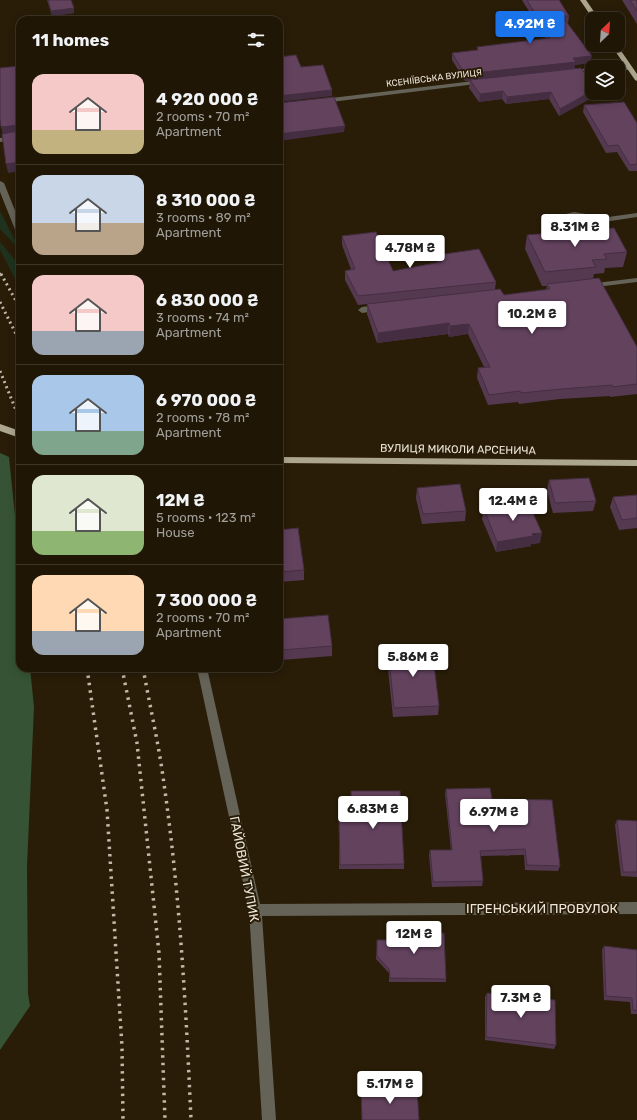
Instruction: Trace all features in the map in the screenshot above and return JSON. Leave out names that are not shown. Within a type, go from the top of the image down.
[{"type":"main road","points":[[583,0],[591,12]]},
{"type":"main road","points":[[619,52],[637,79]]},
{"type":"main road","points":[[0,427],[16,433]]},
{"type":"main road","name":"ВУЛИЦЯ МИКОЛИ АРСЕНИЧА","points":[[283,460],[637,463]]},
{"type":"street","points":[[562,73],[585,71]]},
{"type":"street","name":"КСЕНІЇВСЬКА ВУЛИЦЯ","points":[[319,101],[492,81]]},
{"type":"street","points":[[0,140],[16,138]]},
{"type":"street","points":[[0,183],[16,222]]},
{"type":"street","points":[[593,221],[637,215]]},
{"type":"street","points":[[577,287],[637,280]]},
{"type":"street","points":[[362,310],[385,308]]},
{"type":"street","name":"ГАЙОВИЙ ТУПИК","points":[[203,672],[255,910],[269,1120]]},
{"type":"street","name":"ІГРЕНСЬКИЙ ПРОВУЛОК","points":[[255,910],[637,908]]},
{"type":"green space","points":[[0,211],[16,242],[16,246],[0,229]]},
{"type":"green space","points":[[0,242],[16,261],[16,280],[0,250]]},
{"type":"green space","points":[[0,453],[9,457],[16,525],[16,672],[30,672],[34,707],[27,866],[28,994],[30,1006],[0,1050]]},
{"type":"building","points":[[48,0],[71,0],[74,8],[51,11]]},
{"type":"building","points":[[527,0],[559,0],[569,16],[562,16],[585,47],[585,52],[589,52],[592,56],[573,58],[576,62],[465,74],[452,53],[478,50],[477,47],[550,38]]},
{"type":"building","points":[[630,0],[637,0],[637,11]]},
{"type":"building","points":[[296,55],[301,67],[323,65],[332,90],[283,96],[283,57]]},
{"type":"building","points":[[16,66],[16,125],[1,127],[0,68]]},
{"type":"building","points":[[581,68],[585,73],[585,95],[560,109],[551,92],[507,97],[503,91],[480,94],[470,80]]},
{"type":"building","points":[[334,97],[345,126],[283,134],[283,103]]},
{"type":"building","points":[[624,102],[637,123],[637,164],[630,165],[618,145],[608,146],[584,105]]},
{"type":"building","points":[[16,131],[16,163],[6,164],[2,134]]},
{"type":"building","points":[[614,228],[627,252],[604,254],[607,259],[592,260],[596,267],[545,272],[527,235]]},
{"type":"building","points":[[376,232],[393,271],[442,262],[438,255],[479,249],[496,282],[358,296],[345,271],[355,269],[342,236]]},
{"type":"building","points":[[599,278],[637,347],[637,384],[521,393],[520,391],[489,395],[478,368],[490,367],[469,324],[450,326],[449,323],[378,333],[367,304],[500,289],[504,295],[550,289],[547,284]]},
{"type":"building","points":[[589,478],[596,501],[555,503],[549,480]]},
{"type":"building","points":[[460,484],[466,511],[423,514],[417,488]]},
{"type":"building","points":[[637,495],[637,518],[622,520],[613,497]]},
{"type":"building","points":[[528,502],[542,533],[497,542],[484,509]]},
{"type":"building","points":[[298,528],[304,570],[283,572],[283,530]]},
{"type":"building","points":[[328,615],[332,646],[283,650],[283,619]]},
{"type":"building","points":[[432,648],[439,706],[394,708],[388,650]]},
{"type":"building","points":[[490,788],[492,799],[552,800],[560,866],[527,865],[525,849],[480,851],[483,881],[433,882],[430,850],[452,850],[446,789]]},
{"type":"building","points":[[351,791],[400,791],[404,864],[340,865],[339,820],[352,820]]},
{"type":"building","points":[[617,820],[637,821],[637,872],[623,872]]},
{"type":"building","points":[[388,932],[444,933],[446,979],[390,978],[389,969],[377,956],[377,940],[388,940]]},
{"type":"building","points":[[604,946],[637,950],[637,1010],[633,1010],[632,998],[606,996]]},
{"type":"building","points":[[487,993],[555,1000],[556,1045],[486,1037]]},
{"type":"building","points":[[361,1089],[417,1089],[419,1120],[362,1120]]},
{"type":"railway","points":[[1,274],[16,301]]},
{"type":"railway","points":[[0,302],[16,334]]},
{"type":"railway","points":[[0,371],[16,410]]},
{"type":"railway","points":[[88,672],[107,810],[122,1047],[123,1120]]},
{"type":"railway","points":[[123,672],[137,743],[159,953],[165,1120]]},
{"type":"railway","points":[[144,672],[162,769],[170,826],[178,910],[191,1120]]}]
